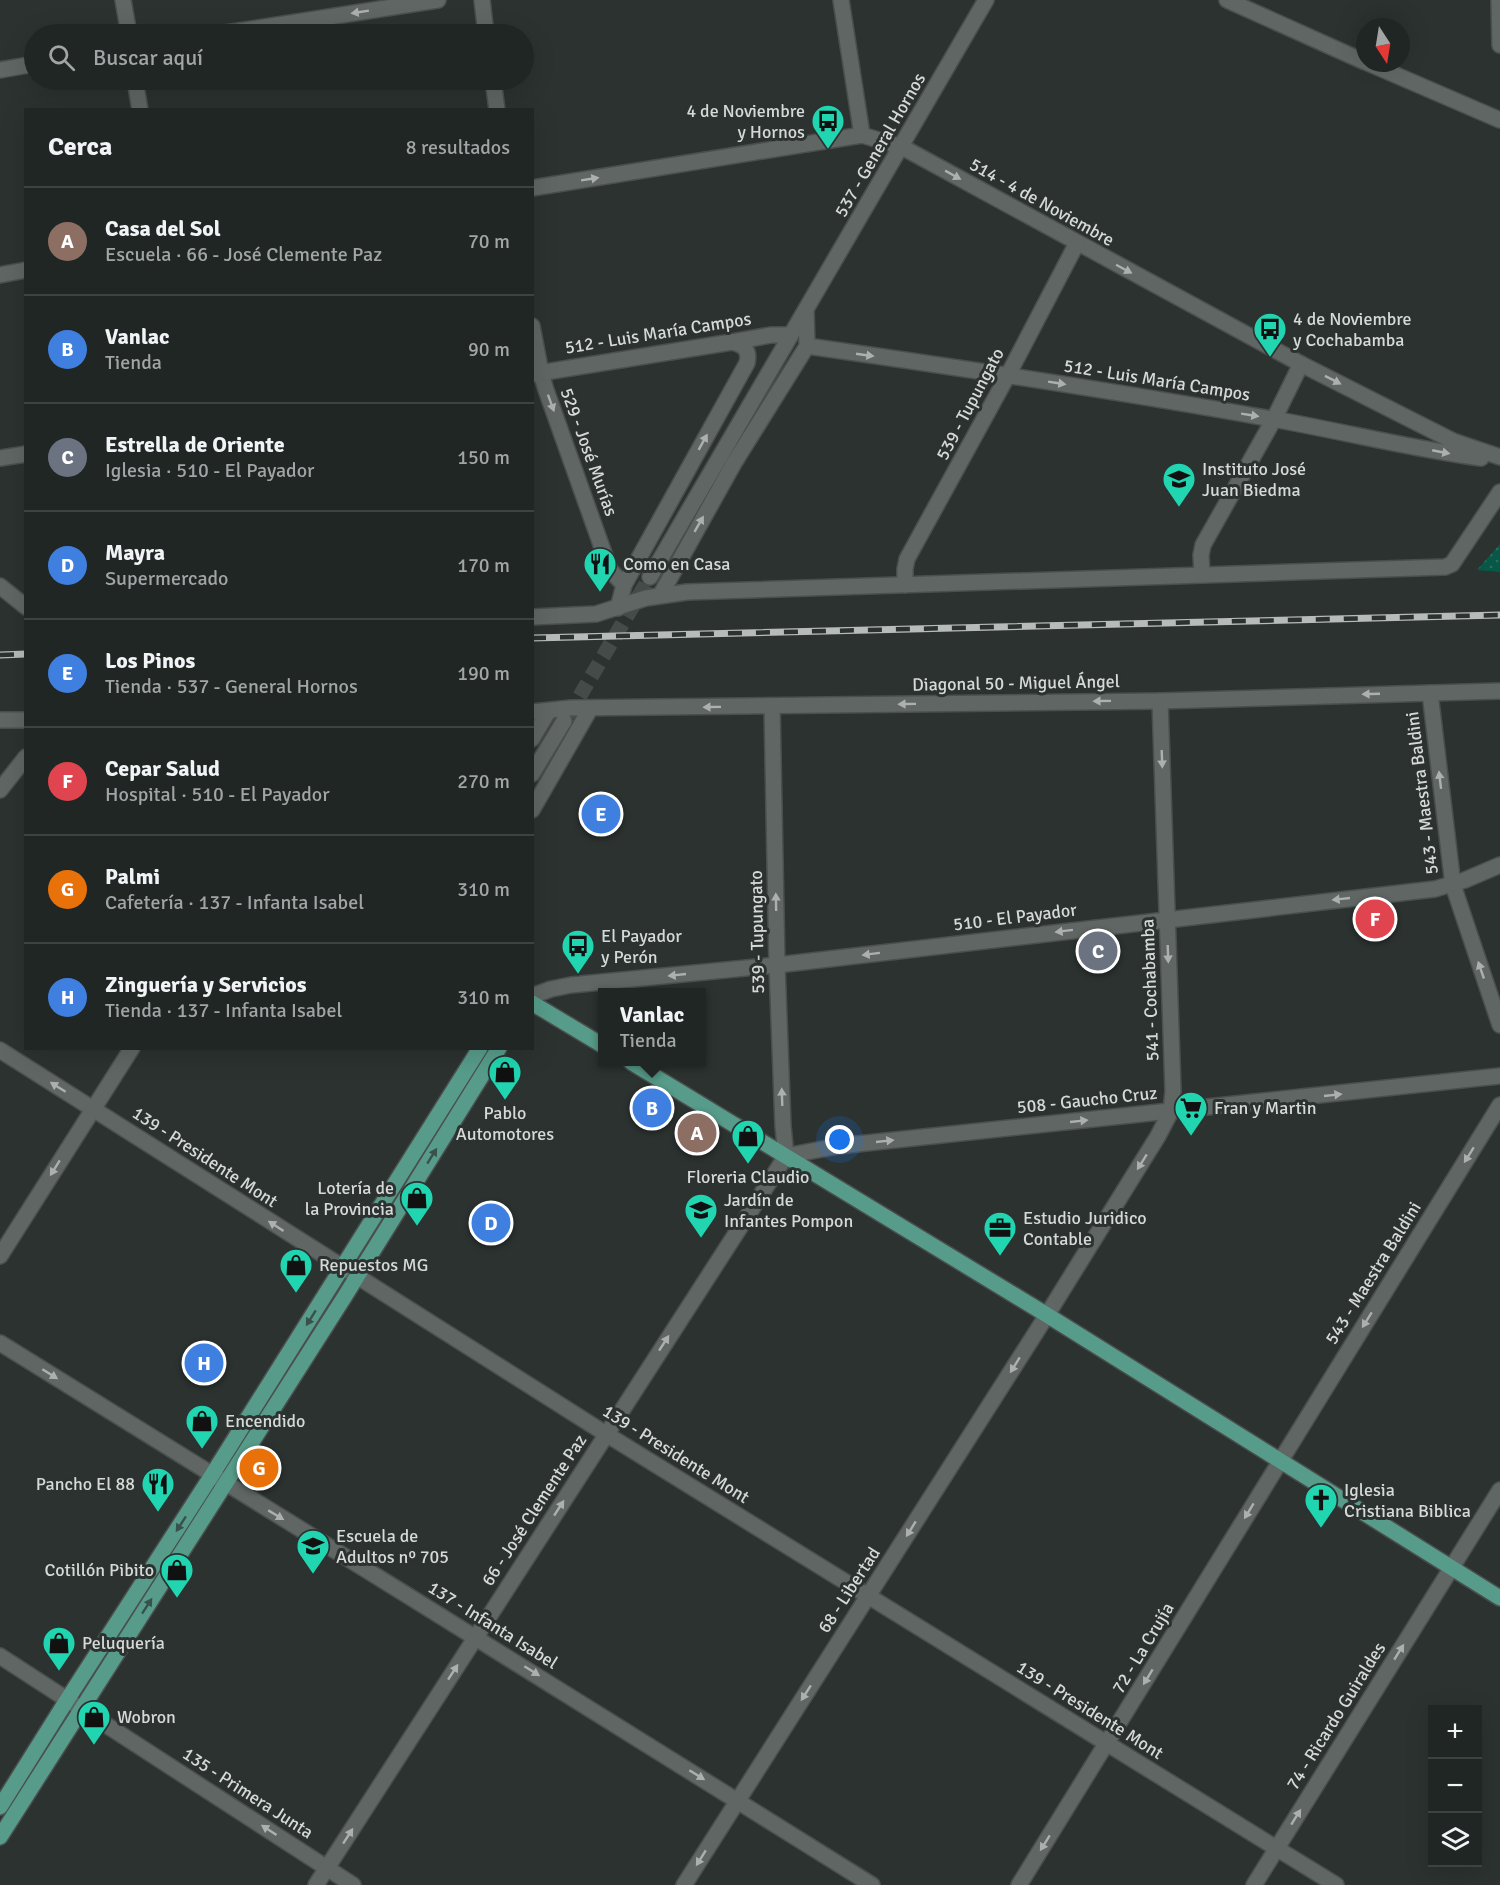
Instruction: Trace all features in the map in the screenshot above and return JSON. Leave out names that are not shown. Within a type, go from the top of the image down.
[{"type":"main road","points":[[534,1004],[598,1041]]},
{"type":"main road","points":[[0,1807],[213,1475],[479,1050]]},
{"type":"main road","points":[[0,1837],[357,1277],[498,1050]]},
{"type":"main road","points":[[638,1066],[1047,1315],[1500,1598]]},
{"type":"street","points":[[123,0],[127,24]]},
{"type":"street","points":[[283,24],[438,0]]},
{"type":"street","points":[[482,0],[485,24]]},
{"type":"street","points":[[841,0],[862,135]]},
{"type":"street","name":"537 - General Hornos","points":[[650,577],[986,0]]},
{"type":"street","points":[[1227,0],[1356,57]]},
{"type":"street","points":[[1498,0],[1500,45]]},
{"type":"street","points":[[0,70],[24,66]]},
{"type":"street","points":[[1390,72],[1500,120]]},
{"type":"street","points":[[137,90],[140,108]]},
{"type":"street","points":[[494,90],[497,108]]},
{"type":"street","name":"514 - 4 de Noviembre","points":[[534,188],[862,135],[902,147],[1301,364],[1453,441],[1500,459]]},
{"type":"street","name":"539 - Tupungato","points":[[904,585],[908,559],[1077,243]]},
{"type":"street","points":[[0,274],[24,270]]},
{"type":"street","points":[[661,594],[734,463],[807,346],[806,310]]},
{"type":"street","name":"512 - Luis María Campos","points":[[537,373],[761,336],[790,335]]},
{"type":"street","points":[[618,608],[624,585],[747,363],[747,350],[742,345],[732,342]]},
{"type":"street","name":"529 - José Murías","points":[[534,345],[537,373],[610,570],[624,585]]},
{"type":"street","name":"512 - Luis María Campos","points":[[807,346],[1008,375],[1274,419],[1448,453],[1500,459]]},
{"type":"street","points":[[1202,575],[1203,545],[1274,419],[1301,364]]},
{"type":"street","points":[[0,458],[24,454]]},
{"type":"street","points":[[534,617],[596,614],[661,594],[1445,567],[1452,564],[1500,492]]},
{"type":"street","points":[[0,586],[24,605]]},
{"type":"street","name":"Diagonal 50 - Miguel Ángel","points":[[540,712],[560,709],[1160,701],[1500,691]]},
{"type":"street","name":"543 - Maestra Baldini","points":[[1430,693],[1453,885],[1500,1025]]},
{"type":"street","name":"541 - Cochabamba","points":[[1047,1315],[1158,1136],[1171,1111],[1173,1091],[1160,701]]},
{"type":"street","name":"539 - Tupungato","points":[[772,706],[777,965],[786,1156]]},
{"type":"street","points":[[534,807],[591,709]]},
{"type":"street","points":[[534,732],[540,712]]},
{"type":"street","points":[[0,720],[24,720]]},
{"type":"street","points":[[534,771],[564,721]]},
{"type":"street","points":[[0,790],[24,760]]},
{"type":"street","name":"510 - El Payador","points":[[534,995],[571,985],[777,965],[1435,889],[1453,885],[1500,865]]},
{"type":"street","name":"139 - Presidente Mont","points":[[0,1050],[606,1434],[1336,1885]]},
{"type":"street","points":[[0,1256],[131,1050]]},
{"type":"street","name":"508 - Gaucho Cruz","points":[[786,1156],[838,1146],[1500,1076]]},
{"type":"street","name":"543 - Maestra Baldini","points":[[1280,1461],[1500,1105]]},
{"type":"street","name":"66 - José Clemente Paz","points":[[316,1885],[786,1156]]},
{"type":"street","name":"68 - Libertad","points":[[684,1885],[1047,1315]]},
{"type":"street","name":"137 - Infanta Isabel","points":[[0,1343],[476,1636],[872,1885]]},
{"type":"street","name":"72 - La Crujía","points":[[1019,1885],[1280,1461]]},
{"type":"street","name":"74 - Ricardo Guiraldes","points":[[1254,1885],[1500,1490]]},
{"type":"street","name":"135 - Primera Junta","points":[[0,1656],[353,1885]]},
{"type":"green space","points":[[1500,544],[1500,572],[1477,570]]},
{"type":"tunnel","points":[[568,716],[650,577]]},
{"type":"railway","points":[[534,638],[1500,615]]},
{"type":"railway","points":[[0,655],[24,654]]},
{"type":"place","name":"4 de Noviembre y Hornos","points":[[828,150]]},
{"type":"place","name":"4 de Noviembre y Cochabamba","points":[[1270,358]]},
{"type":"place","name":"Instituto José Juan Biedma","points":[[1179,508]]},
{"type":"place","name":"Como en Casa","points":[[600,593]]},
{"type":"place","name":"Los Pinos","points":[[601,814]]},
{"type":"place","name":"Cepar Salud","points":[[1375,919]]},
{"type":"place","name":"Estrella de Oriente","points":[[1098,951]]},
{"type":"place","name":"El Payador y Perón","points":[[578,975]]},
{"type":"place","name":"Pablo Automotores","points":[[505,1101]]},
{"type":"place","name":"Vanlac","points":[[652,1108]]},
{"type":"place","name":"Casa del Sol","points":[[697,1133]]},
{"type":"place","name":"Fran y Martin","points":[[1191,1137]]},
{"type":"place","name":"Floreria Claudio","points":[[748,1165]]},
{"type":"place","name":"Mayra","points":[[491,1223]]},
{"type":"place","name":"Lotería de la Provincia","points":[[417,1227]]},
{"type":"place","name":"Jardín de Infantes Pompon","points":[[701,1239]]},
{"type":"place","name":"Estudio Juridico Contable","points":[[1000,1257]]},
{"type":"place","name":"Repuestos MG","points":[[296,1294]]},
{"type":"place","name":"Zinguería y Servicios","points":[[204,1363]]},
{"type":"place","name":"Encendido","points":[[202,1450]]},
{"type":"place","name":"Palmi","points":[[259,1468]]},
{"type":"place","name":"Pancho El 88","points":[[158,1513]]},
{"type":"place","name":"Iglesia Cristiana Biblica","points":[[1321,1529]]},
{"type":"place","name":"Escuela de Adultos nº 705","points":[[313,1575]]},
{"type":"place","name":"Cotillón Pibito","points":[[177,1599]]},
{"type":"place","name":"Peluquería","points":[[59,1672]]},
{"type":"place","name":"Wobron","points":[[94,1746]]}]
